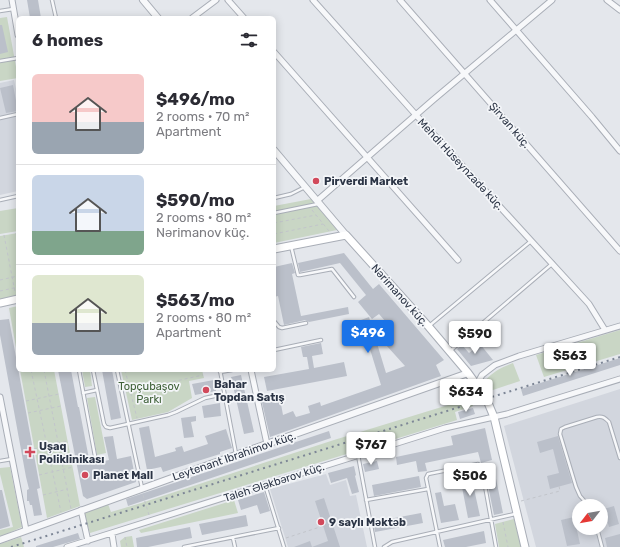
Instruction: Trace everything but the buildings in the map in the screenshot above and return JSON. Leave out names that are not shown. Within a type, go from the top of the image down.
[{"type":"main road","points":[[276,249],[346,234]]},
{"type":"main road","name":"Nərimanov küç.","points":[[346,234],[429,327],[477,384],[486,398],[494,417],[525,547]]},
{"type":"main road","points":[[0,303],[16,299]]},
{"type":"street","points":[[12,0],[16,25]]},
{"type":"street","points":[[143,0],[156,16]]},
{"type":"street","points":[[195,16],[216,0]]},
{"type":"street","points":[[228,0],[242,16]]},
{"type":"street","name":"Mehdi Hüseynzadə küç.","points":[[313,0],[416,115],[553,263],[589,304],[605,330]]},
{"type":"street","name":"Şirvan küç.","points":[[400,0],[620,251]]},
{"type":"street","points":[[490,0],[583,106],[620,151]]},
{"type":"street","points":[[319,202],[416,115],[552,0]]},
{"type":"street","points":[[607,0],[620,10]]},
{"type":"street","points":[[276,54],[458,260]]},
{"type":"street","name":"Nərimanov küç.","points":[[276,152],[346,234]]},
{"type":"street","points":[[477,384],[482,375],[495,365],[518,356],[620,326]]},
{"type":"street","points":[[251,372],[267,444]]},
{"type":"street","name":"Leytenant Ibrahimov küç.","points":[[0,540],[142,488],[468,373]]},
{"type":"street","name":"Taleh Ələkbərov küç.","points":[[67,547],[445,428],[518,411],[620,379]]},
{"type":"street","points":[[0,397],[2,421],[12,459],[26,530]]},
{"type":"street","points":[[81,510],[88,541]]},
{"type":"street","points":[[112,534],[114,547]]},
{"type":"lane","points":[[52,0],[56,16]]},
{"type":"lane","points":[[0,11],[13,9]]},
{"type":"lane","points":[[0,61],[16,58]]},
{"type":"lane","points":[[0,118],[16,114]]},
{"type":"lane","points":[[276,198],[292,194],[306,187]]},
{"type":"lane","points":[[0,200],[16,196]]},
{"type":"lane","points":[[276,213],[319,202]]},
{"type":"lane","points":[[429,327],[531,240]]},
{"type":"lane","points":[[291,245],[298,275],[300,276],[332,269],[354,297]]},
{"type":"lane","points":[[450,352],[553,263]]},
{"type":"lane","points":[[276,324],[282,328],[306,323]]},
{"type":"lane","points":[[276,350],[321,340]]},
{"type":"lane","points":[[79,372],[95,456]]},
{"type":"lane","points":[[93,372],[104,424],[106,427],[115,428],[176,412],[198,400],[224,394]]},
{"type":"lane","points":[[117,372],[142,488]]},
{"type":"lane","points":[[220,372],[236,455]]},
{"type":"lane","points":[[83,394],[97,390]]},
{"type":"lane","points":[[583,499],[576,487],[560,434],[561,429],[565,426],[597,417],[606,419],[609,422],[620,458]]},
{"type":"lane","points":[[358,455],[375,547]]},
{"type":"lane","points":[[0,462],[12,459]]},
{"type":"lane","points":[[440,547],[426,478],[428,474],[478,464],[482,468],[496,547]]},
{"type":"lane","points":[[265,485],[284,547]]},
{"type":"lane","points":[[366,500],[429,489]]},
{"type":"lane","points":[[384,547],[392,542],[518,513]]},
{"type":"lane","points":[[184,547],[279,528]]},
{"type":"lane","points":[[599,535],[602,547]]},
{"type":"lane","points":[[233,538],[235,547]]},
{"type":"path","points":[[309,205],[329,232]]},
{"type":"path","points":[[276,223],[316,215]]},
{"type":"path","points":[[276,234],[323,224]]},
{"type":"path","points":[[4,235],[16,292]]},
{"type":"path","points":[[0,280],[16,276]]},
{"type":"path","points":[[0,291],[15,288]]},
{"type":"path","points":[[31,372],[61,513]]},
{"type":"path","points":[[44,372],[72,509]]},
{"type":"path","points":[[125,372],[137,419]]},
{"type":"path","points":[[126,392],[203,375]]},
{"type":"path","points":[[26,401],[59,394]]},
{"type":"path","points":[[28,413],[61,406]]},
{"type":"path","points":[[34,449],[68,441]]},
{"type":"path","points":[[39,475],[73,467]]},
{"type":"path","points":[[515,503],[560,491],[559,486]]},
{"type":"path","points":[[142,488],[151,521]]},
{"type":"path","points":[[43,495],[68,489]]},
{"type":"path","points":[[502,517],[508,547]]},
{"type":"path","points":[[282,539],[323,526]]},
{"type":"path","points":[[125,537],[127,547]]},
{"type":"shaded area","points":[[14,80],[16,89],[16,191],[0,195],[0,83]]},
{"type":"shaded area","points":[[620,389],[620,547],[536,547],[504,426]]},
{"type":"shaded area","name":"9 saylı Məktəb","points":[[326,474],[330,485],[346,480],[350,496],[356,495],[367,547],[288,547],[270,489]]},
{"type":"green space","points":[[7,17],[16,67],[16,78],[0,81],[0,18]]},
{"type":"green space","points":[[311,199],[337,230],[276,243],[276,206]]},
{"type":"green space","points":[[16,208],[16,231],[0,234],[0,211]]},
{"type":"green space","points":[[16,233],[16,295],[0,299],[0,236]]},
{"type":"green space","points":[[16,306],[16,348],[9,308]]},
{"type":"green space","points":[[620,330],[620,354],[544,377],[536,355]]},
{"type":"green space","points":[[513,363],[520,381],[490,391],[485,381],[498,370]]},
{"type":"green space","points":[[20,372],[54,372],[80,506],[47,518]]},
{"type":"green space","points":[[82,372],[90,372],[92,386],[85,387]]},
{"type":"green space","name":"Topçubaşov Parkı","points":[[121,372],[202,372],[204,378],[189,381],[192,398],[168,412],[132,420]]},
{"type":"green space","points":[[95,397],[106,453],[97,455],[87,398]]},
{"type":"green space","points":[[471,398],[473,406],[455,412],[457,420],[90,533],[84,513],[108,504],[111,512],[334,440]]},
{"type":"green space","points":[[10,467],[22,527],[0,537],[0,530],[13,527],[0,474],[0,468]]},
{"type":"green space","points":[[234,500],[238,513],[141,533],[139,530]]},
{"type":"green space","points":[[514,519],[521,547],[499,547],[495,524]]},
{"type":"green space","points":[[132,536],[134,547],[121,547],[120,541],[125,537]]},
{"type":"green space","points":[[21,537],[24,547],[0,547],[0,544]]},
{"type":"railway","points":[[11,547],[620,357]]},
{"type":"place","name":"Pirverdi Market","points":[[316,181]]},
{"type":"place","name":"Bahar Topdan Satış","points":[[206,390]]},
{"type":"place","name":"Uşaq Poliklinikası","points":[[30,452]]},
{"type":"place","name":"Planet Mall","points":[[85,475]]},
{"type":"place","name":"9 saylı Məktəb","points":[[321,522]]}]
